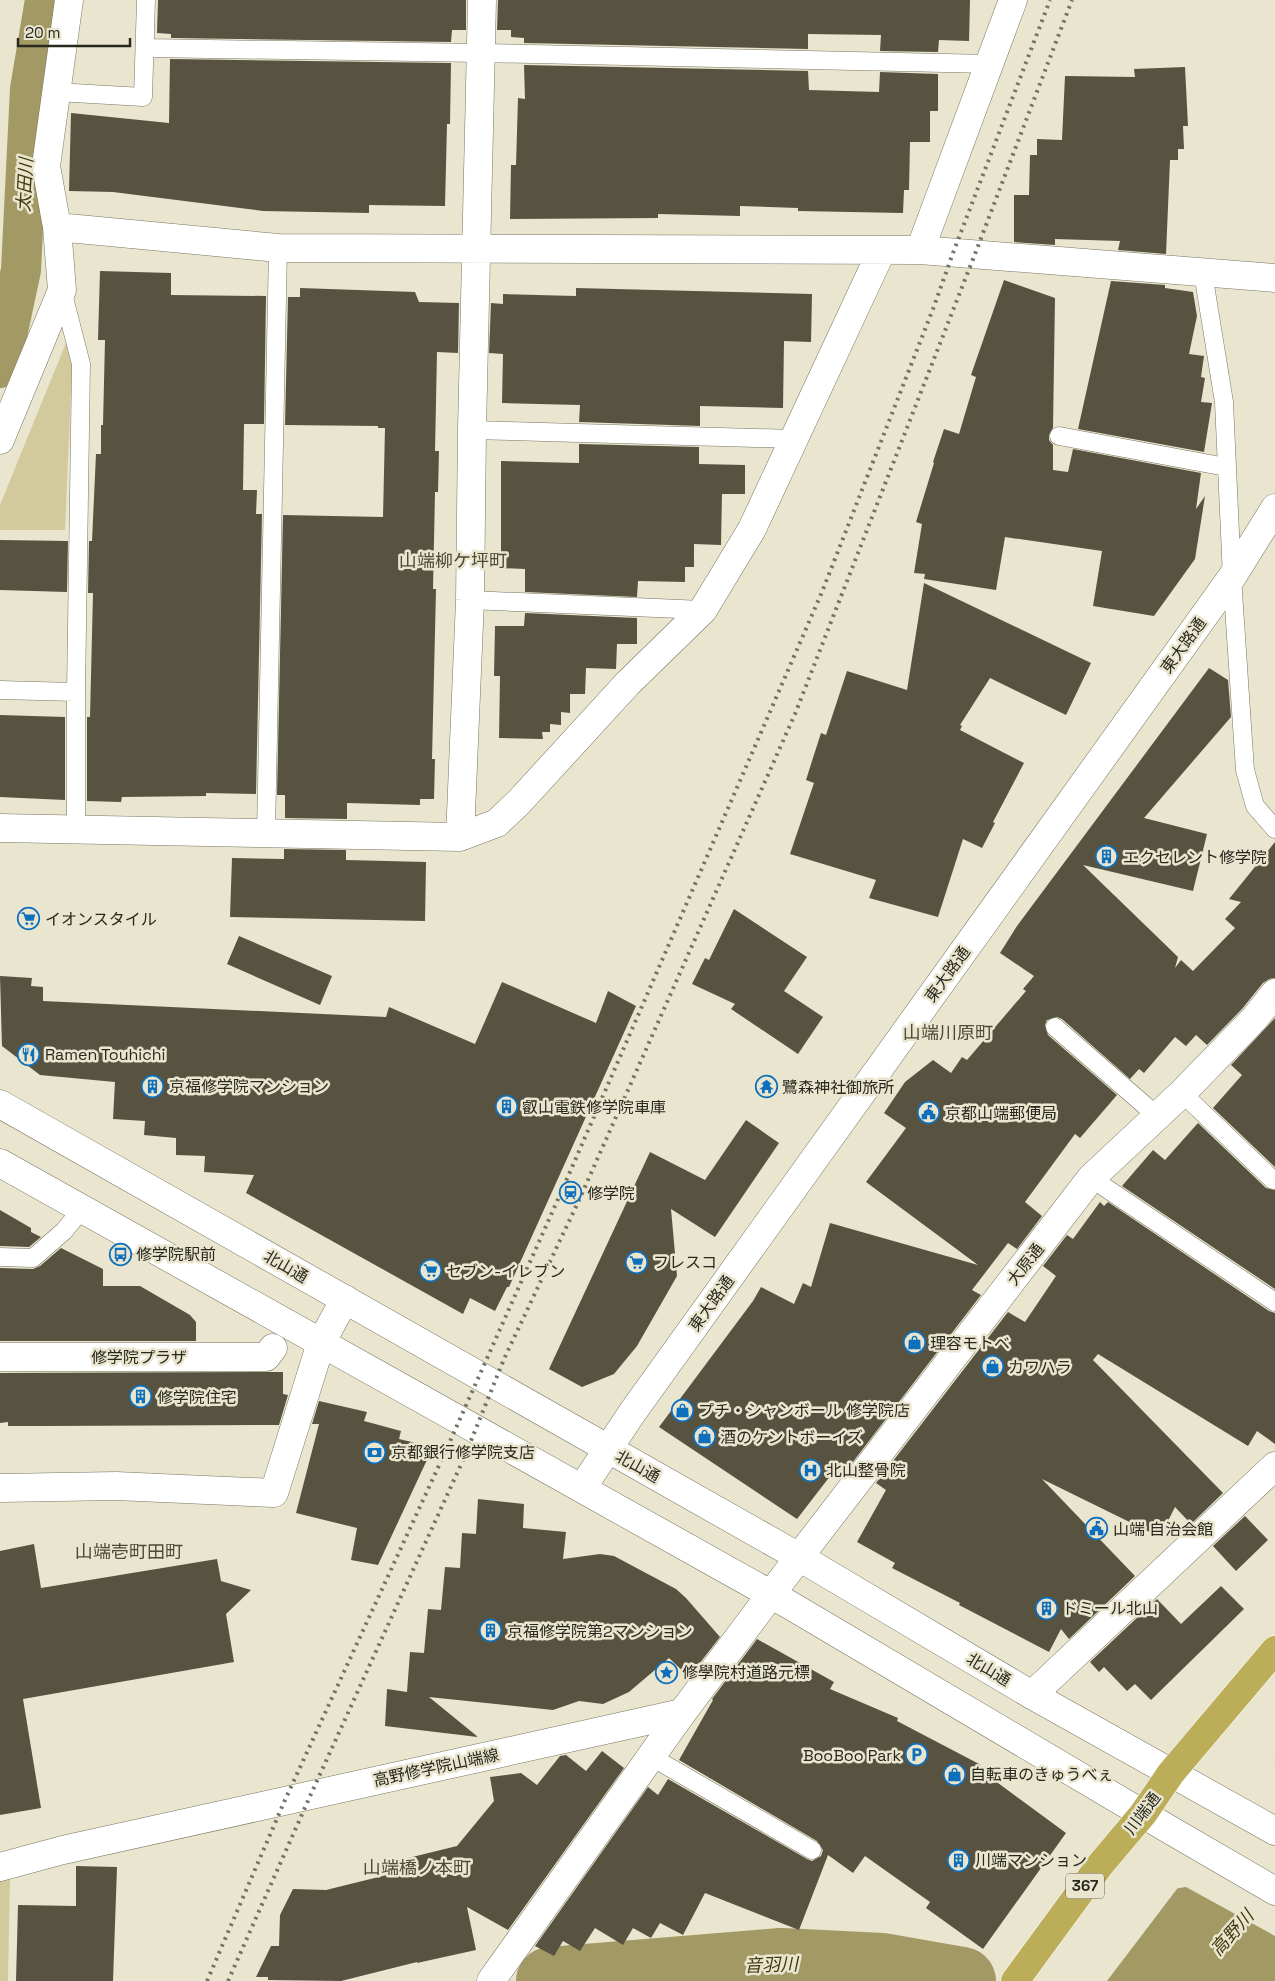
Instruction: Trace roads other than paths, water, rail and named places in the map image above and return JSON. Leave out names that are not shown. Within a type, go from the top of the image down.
[{"type":"highway","name":"川端通","points":[[1023,1970],[1100,1865],[1154,1821],[1171,1773],[1275,1650]]},
{"type":"street","points":[[0,440],[62,290],[57,227],[46,166],[69,0]]},
{"type":"street","points":[[460,837],[470,600],[482,0]]},
{"type":"street","points":[[920,250],[1013,0]]},
{"type":"street","points":[[57,227],[278,248],[920,250],[1275,278]]},
{"type":"street","points":[[0,828],[460,837],[497,823],[519,802],[628,683],[703,610],[752,529],[882,250]]},
{"type":"street","name":"東大路通","points":[[582,1488],[607,1448],[1232,577],[1275,508]]},
{"type":"street","name":"大原通","points":[[800,1557],[1091,1178],[1182,1092],[1254,1019],[1275,993]]},
{"type":"street","name":"北山通","points":[[0,1104],[800,1557],[1032,1695],[1275,1831]]},
{"type":"street","points":[[0,1163],[771,1594],[1154,1821],[1275,1890]]},
{"type":"street","points":[[0,1488],[116,1486],[274,1493],[321,1343],[345,1299]]},
{"type":"street","name":"修学院プラザ","points":[[0,1357],[266,1357],[272,1348]]},
{"type":"street","points":[[1032,1695],[1275,1466]]},
{"type":"street","points":[[491,1981],[650,1756],[800,1557]]},
{"type":"street","name":"高野修学院山端線","points":[[0,1867],[82,1845],[682,1713]]},
{"type":"lane","points":[[56,92],[143,97],[146,0]]},
{"type":"lane","points":[[146,48],[990,64]]},
{"type":"lane","points":[[266,833],[278,248]]},
{"type":"lane","points":[[1203,273],[1224,402],[1232,577],[1245,770],[1255,806],[1275,829]]},
{"type":"lane","points":[[62,290],[81,364],[76,829]]},
{"type":"lane","points":[[472,430],[795,439]]},
{"type":"lane","points":[[1059,436],[1226,467]]},
{"type":"lane","points":[[470,600],[703,610]]},
{"type":"lane","points":[[0,690],[76,692]]},
{"type":"lane","points":[[1056,1027],[1157,1116]]},
{"type":"lane","points":[[1182,1092],[1273,1180]]},
{"type":"lane","points":[[1091,1178],[1275,1302]]},
{"type":"lane","points":[[0,1257],[34,1258],[64,1231],[82,1209]]},
{"type":"lane","points":[[650,1756],[812,1850]]},
{"type":"water","name":"高野川","points":[[1275,1760],[1275,1981],[1107,1981]]},
{"type":"waterway","name":"太田川","points":[[0,368],[21,270],[30,89],[45,0]]},
{"type":"waterway","name":"音羽川","points":[[550,1981],[781,1962],[882,1967],[962,1981]]},
{"type":"railway","points":[[207,1981],[285,1800],[447,1448],[563,1188],[822,592],[933,309],[1050,0]]},
{"type":"railway","points":[[228,1981],[464,1458],[504,1359],[580,1198],[795,714],[1072,0]]},
{"type":"place","name":"エクセレント修学院","points":[[1107,857]]},
{"type":"place","name":"イオンスタイル","points":[[29,919]]},
{"type":"place","name":"Ramen Touhichi","points":[[29,1054]]},
{"type":"place","name":"京福修学院マンション","points":[[153,1086]]},
{"type":"place","name":"鷺森神社御旅所","points":[[766,1087]]},
{"type":"place","name":"叡山電鉄修学院車庫","points":[[506,1107]]},
{"type":"place","name":"京都山端郵便局","points":[[929,1113]]},
{"type":"place","name":"修学院","points":[[571,1193]]},
{"type":"place","name":"修学院駅前","points":[[120,1254]]},
{"type":"place","name":"フレスコ","points":[[637,1262]]},
{"type":"place","name":"セブン-イレブン","points":[[430,1271]]},
{"type":"place","name":"理容モトベ","points":[[914,1343]]},
{"type":"place","name":"カワハラ","points":[[992,1367]]},
{"type":"place","name":"修学院住宅","points":[[141,1397]]},
{"type":"place","name":"プチ・シャンボール 修学院店","points":[[682,1410]]},
{"type":"place","name":"酒のケントボーイズ","points":[[704,1437]]},
{"type":"place","name":"京都銀行修学院支店","points":[[375,1452]]},
{"type":"place","name":"北山整骨院","points":[[810,1470]]},
{"type":"place","name":"山端 自治会館","points":[[1097,1529]]},
{"type":"place","name":"ドミール北山","points":[[1046,1608]]},
{"type":"place","name":"京福修学院第2マンション","points":[[491,1631]]},
{"type":"place","name":"修學院村道路元標","points":[[666,1672]]},
{"type":"place","name":"BooBoo Park","points":[[917,1755]]},
{"type":"place","name":"自転車のきゅうべぇ","points":[[954,1774]]},
{"type":"place","name":"川端マンション","points":[[959,1860]]},
{"type":"district","name":"山端柳ケ坪町","points":[[453,561]]},
{"type":"district","name":"山端川原町","points":[[948,1033]]},
{"type":"district","name":"山端壱町田町","points":[[129,1552]]},
{"type":"district","name":"山端橋ノ本町","points":[[417,1868]]}]
